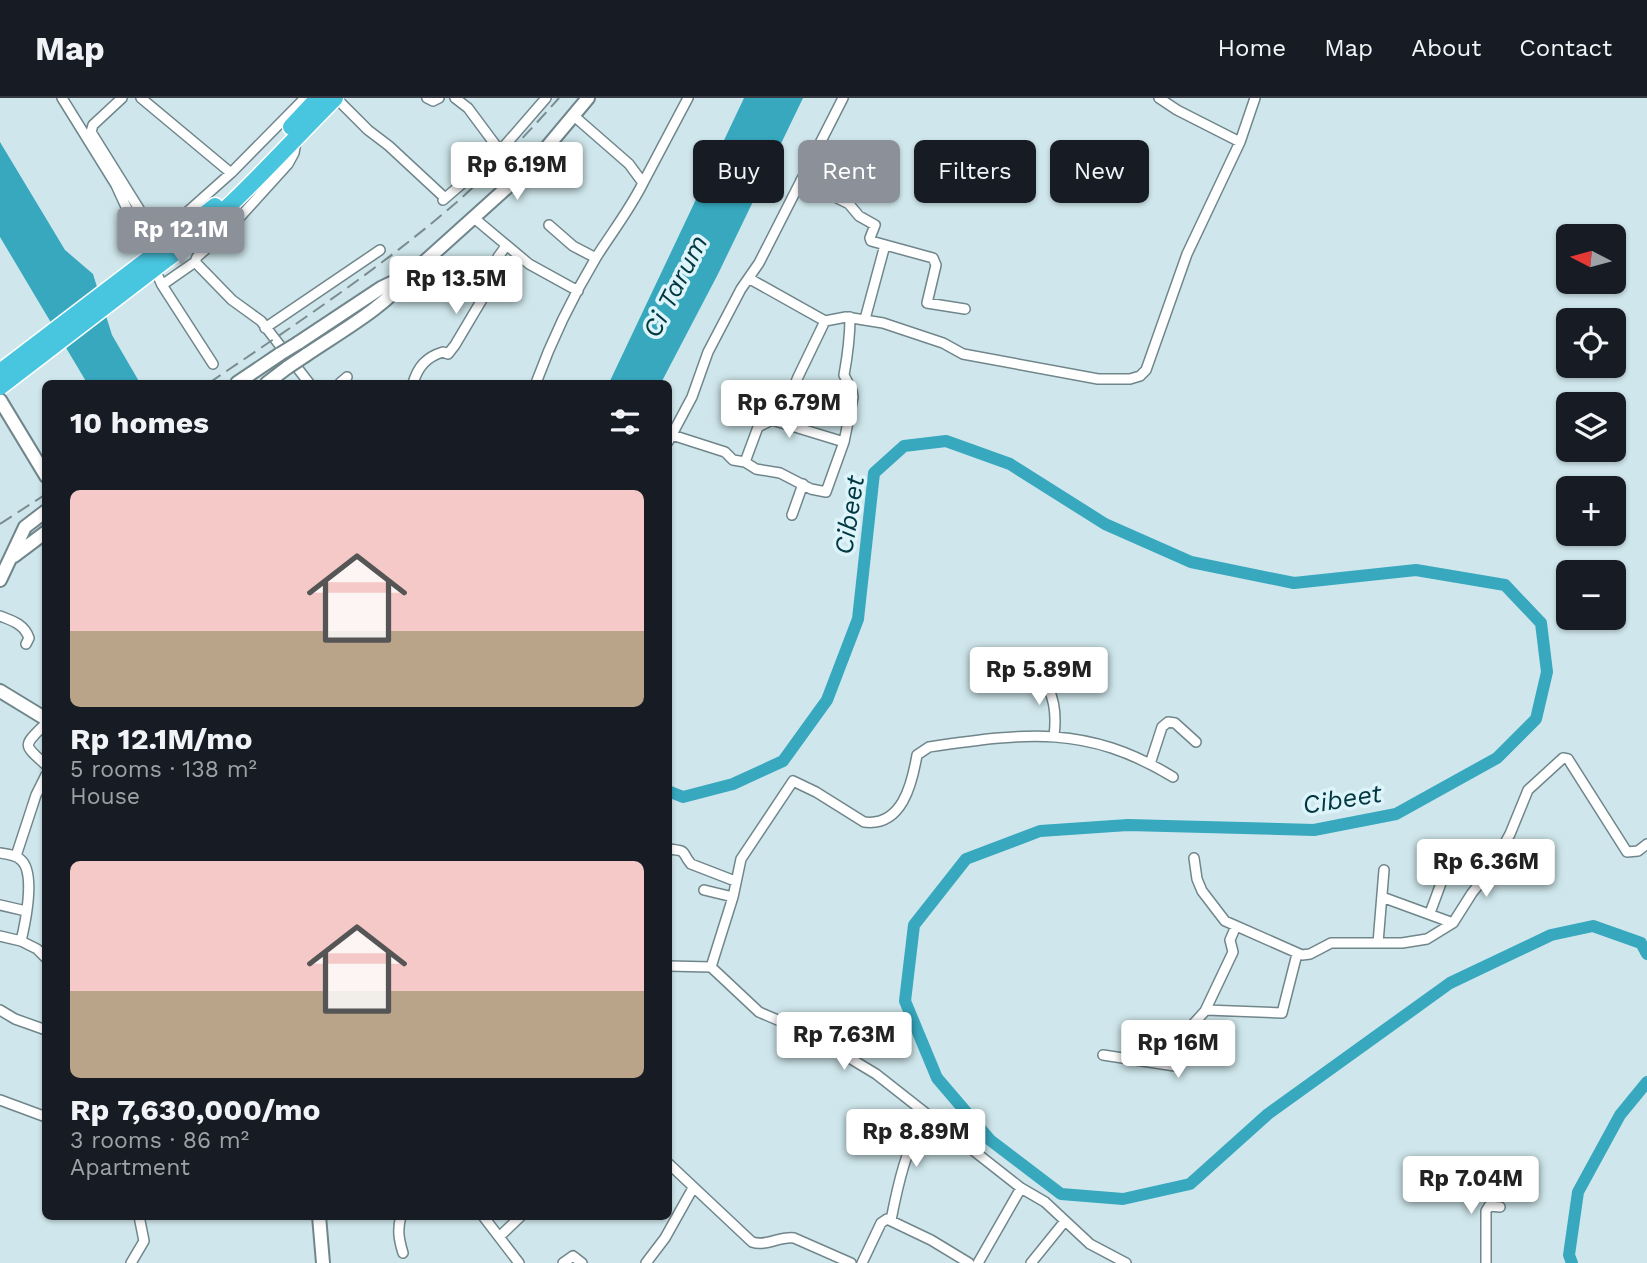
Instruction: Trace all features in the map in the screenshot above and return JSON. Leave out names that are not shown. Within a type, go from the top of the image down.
[{"type":"highway","points":[[0,387],[164,254],[240,182],[318,98]]},
{"type":"highway","points":[[0,372],[226,209],[335,98]]},
{"type":"street","points":[[62,98],[116,184],[162,285],[213,364]]},
{"type":"street","points":[[122,98],[93,125],[91,132],[154,233],[159,234],[167,230],[231,173],[305,98]]},
{"type":"street","points":[[141,98],[231,173]]},
{"type":"street","points":[[335,98],[389,146],[443,200],[500,152],[546,98]]},
{"type":"street","points":[[427,98],[433,101],[439,98]]},
{"type":"street","points":[[455,98],[468,108],[500,152]]},
{"type":"street","points":[[285,375],[306,355],[399,289],[412,273],[532,165],[588,98]]},
{"type":"street","points":[[537,380],[565,314],[596,258],[633,204],[688,98]]},
{"type":"street","points":[[821,140],[843,98]]},
{"type":"street","points":[[1159,98],[1240,142]]},
{"type":"street","points":[[750,279],[825,321],[850,317],[865,319],[943,343],[963,354],[1098,379],[1130,380],[1146,370],[1187,254],[1240,142],[1255,98]]},
{"type":"street","points":[[574,116],[629,164],[643,183]]},
{"type":"street","points":[[162,285],[195,262],[197,257],[231,227],[288,164],[294,153],[297,136]]},
{"type":"street","points":[[672,435],[695,390],[709,352],[798,186]]},
{"type":"street","points":[[847,203],[859,216],[875,225],[871,241],[933,258],[936,264],[927,302],[965,309]]},
{"type":"street","points":[[474,218],[506,246],[554,280],[578,291]]},
{"type":"street","points":[[549,225],[573,246],[596,258]]},
{"type":"street","points":[[415,380],[421,366],[429,358],[443,352],[448,354],[455,345],[493,281],[498,257],[506,246]]},
{"type":"street","points":[[865,319],[885,246]]},
{"type":"street","points":[[265,328],[380,250]]},
{"type":"street","points":[[195,262],[232,300],[261,321],[307,380]]},
{"type":"street","points":[[241,380],[380,288],[412,273]]},
{"type":"street","points":[[672,439],[725,452],[733,460],[745,462],[756,469],[780,473],[826,492],[844,442],[853,394],[844,375],[851,341],[850,317]]},
{"type":"street","points":[[780,421],[825,321]]},
{"type":"street","points":[[314,332],[323,344]]},
{"type":"street","points":[[2,406],[42,470]]},
{"type":"street","points":[[745,462],[758,427],[772,420],[844,442]]},
{"type":"street","points":[[792,515],[803,484]]},
{"type":"street","points":[[0,580],[25,527],[42,514]]},
{"type":"street","points":[[9,561],[42,535]]},
{"type":"street","points":[[0,617],[17,622],[25,629],[29,638],[26,644]]},
{"type":"street","points":[[1041,674],[1052,695],[1057,713],[1054,736]]},
{"type":"street","points":[[0,691],[42,718]]},
{"type":"street","points":[[1150,764],[1162,727],[1168,722],[1175,723],[1196,742]]},
{"type":"street","points":[[42,726],[27,746],[42,762]]},
{"type":"street","points":[[710,967],[733,897],[741,859],[793,781],[864,822],[872,823],[886,819],[901,806],[917,755],[929,747],[993,738],[1054,736],[1087,740],[1150,764],[1173,777]]},
{"type":"street","points":[[1194,858],[1202,891],[1219,915],[1236,926],[1297,954],[1310,954],[1331,943],[1378,943],[1437,936],[1453,923],[1489,872],[1510,834],[1528,790],[1563,758],[1568,759],[1627,852],[1638,851],[1647,844]]},
{"type":"street","points":[[16,856],[42,783]]},
{"type":"street","points":[[672,849],[685,853],[691,864],[735,881]]},
{"type":"street","points":[[0,853],[16,856],[24,863],[28,873],[21,942]]},
{"type":"street","points":[[1430,913],[1447,867]]},
{"type":"street","points":[[1378,943],[1384,870]]},
{"type":"street","points":[[704,890],[733,897]]},
{"type":"street","points":[[1382,897],[1453,923]]},
{"type":"street","points":[[0,905],[26,911]]},
{"type":"street","points":[[1103,1055],[1175,1066],[1187,1031],[1206,1010],[1233,952],[1230,940],[1236,926]]},
{"type":"street","points":[[0,936],[21,942],[42,954]]},
{"type":"street","points":[[1206,1010],[1282,1013],[1297,954]]},
{"type":"street","points":[[672,965],[710,967],[759,1012],[808,1033],[858,1062],[1021,1188],[1045,1202],[1090,1244],[1126,1263]]},
{"type":"street","points":[[0,1010],[42,1028]]},
{"type":"street","points":[[0,1100],[42,1116]]},
{"type":"street","points":[[891,1220],[901,1169],[910,1142],[925,1113]]},
{"type":"street","points":[[672,1167],[752,1242],[760,1244],[786,1237],[794,1238],[850,1263]]},
{"type":"street","points":[[646,1263],[665,1238],[694,1188]]},
{"type":"street","points":[[978,1263],[1021,1188]]},
{"type":"street","points":[[1486,1263],[1486,1211],[1489,1206],[1500,1207]]},
{"type":"street","points":[[131,1263],[144,1241],[140,1220]]},
{"type":"street","points":[[319,1220],[323,1263]]},
{"type":"street","points":[[400,1220],[398,1236],[403,1253]]},
{"type":"street","points":[[486,1220],[519,1263]]},
{"type":"street","points":[[499,1237],[517,1220]]},
{"type":"street","points":[[862,1263],[881,1223],[891,1220],[969,1263]]},
{"type":"street","points":[[1031,1263],[1065,1221]]},
{"type":"street","points":[[564,1263],[573,1256],[582,1263]]},
{"type":"water","points":[[744,98],[803,98],[783,140],[724,140]]},
{"type":"water","points":[[0,142],[65,250],[93,274],[112,335],[138,380],[85,380],[0,237]]},
{"type":"water","name":"Ci Tarum","points":[[694,203],[752,203],[718,274],[663,380],[610,380]]},
{"type":"waterway","name":"Cibeet","points":[[672,793],[683,797],[733,784],[783,761],[827,700],[858,619],[874,473],[904,446],[946,441],[1010,464],[1105,524],[1191,562],[1294,583],[1416,570],[1505,585],[1541,623],[1547,672],[1536,719],[1497,758],[1396,814],[1314,830],[1128,825],[1040,831],[966,859],[914,925],[905,1001],[937,1078],[990,1140],[1061,1194],[1123,1199],[1190,1184],[1268,1114],[1450,983],[1551,935],[1593,926],[1641,943],[1647,954]]},
{"type":"waterway","name":"Cibeet","points":[[1572,1263],[1569,1255],[1578,1192],[1620,1115],[1647,1082]]},
{"type":"railway","points":[[213,380],[336,296],[429,226],[484,176],[559,98]]},
{"type":"railway","points":[[0,524],[42,497]]}]
